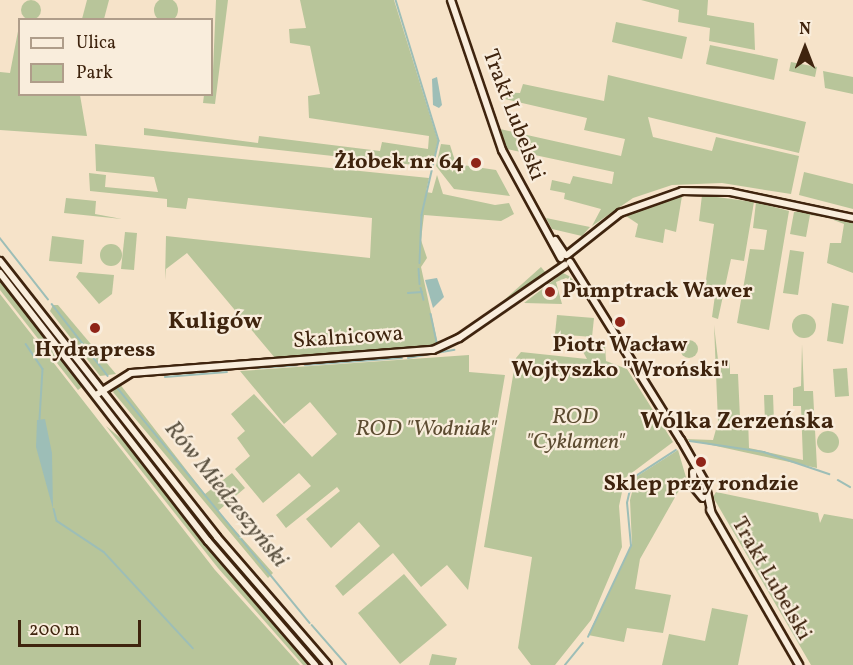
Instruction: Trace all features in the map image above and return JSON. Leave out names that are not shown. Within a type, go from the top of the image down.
[{"type":"street","name":"Trakt Lubelski","points":[[451,0],[502,150],[552,238],[692,463],[711,511],[799,665]]},
{"type":"street","name":"Skalnicowa","points":[[96,395],[131,373],[433,350],[459,338],[551,273],[620,213],[682,191],[730,192],[853,219]]},
{"type":"street","points":[[0,261],[217,537],[328,665]]},
{"type":"street","points":[[0,273],[208,541],[315,665]]},
{"type":"green space","points":[[162,-1],[170,-1],[177,6],[177,14],[174,18],[158,18],[155,14],[155,6]]},
{"type":"green space","points":[[87,0],[109,0],[104,18],[82,18]]},
{"type":"green space","points":[[216,0],[228,0],[215,104],[203,103],[204,96],[213,96]]},
{"type":"green space","points":[[300,0],[394,0],[438,141],[432,167],[144,135],[144,128],[258,143],[259,136],[380,151],[382,142],[428,149],[429,136],[309,118],[308,96],[320,94],[310,46],[290,43],[289,29],[306,28]]},
{"type":"green space","points":[[641,0],[708,0],[707,15],[754,23],[755,50],[709,41],[710,28],[678,22],[679,10]]},
{"type":"green space","points":[[27,1],[35,1],[40,6],[40,14],[36,18],[26,18],[22,14],[22,6]]},
{"type":"green space","points":[[616,22],[687,37],[682,59],[612,42]]},
{"type":"green space","points":[[18,31],[18,96],[80,96],[87,136],[0,130],[0,72],[10,73]]},
{"type":"green space","points":[[710,45],[778,59],[774,80],[706,64]]},
{"type":"green space","points":[[791,62],[817,67],[815,77],[789,71]]},
{"type":"green space","points":[[823,71],[853,77],[853,94],[825,88]]},
{"type":"green space","points":[[608,75],[806,122],[799,153],[648,117],[653,137],[712,151],[716,137],[799,156],[791,194],[722,183],[672,185],[633,198],[592,226],[601,209],[564,199],[565,193],[550,190],[552,180],[570,184],[573,176],[612,184],[614,172],[507,149],[500,129],[621,156],[625,139],[584,130],[587,118],[500,98],[499,92],[520,93],[523,84],[604,101]]},
{"type":"green space","points":[[95,144],[429,178],[426,192],[432,193],[437,175],[443,194],[495,205],[509,203],[514,214],[501,221],[424,215],[421,240],[427,258],[421,267],[438,345],[275,358],[187,253],[166,269],[165,280],[166,236],[370,258],[372,218],[188,198],[186,209],[167,207],[167,199],[90,191],[89,173],[106,175],[105,187],[158,192],[154,177],[96,171]]},
{"type":"green space","points":[[441,144],[450,145],[456,164],[496,170],[510,196],[454,189],[436,166]]},
{"type":"green space","points":[[804,172],[853,184],[853,209],[799,195]]},
{"type":"green space","points":[[702,195],[754,202],[744,261],[731,259],[718,319],[712,317],[716,288],[705,287],[714,224],[699,221]]},
{"type":"green space","points":[[682,196],[676,232],[665,229],[663,243],[635,237],[638,224],[626,216]]},
{"type":"green space","points":[[66,198],[96,201],[95,214],[122,219],[64,213]]},
{"type":"green space","points":[[756,202],[789,211],[769,330],[737,323],[750,249],[764,250],[767,230],[753,228]]},
{"type":"green space","points":[[794,212],[829,218],[810,215],[806,237],[790,234]]},
{"type":"green space","points":[[546,218],[590,227],[582,236],[552,229]]},
{"type":"green space","points":[[831,219],[853,223],[853,273],[827,263],[830,243],[841,243],[844,224]]},
{"type":"green space","points":[[125,232],[137,233],[134,270],[121,269]]},
{"type":"green space","points":[[52,236],[84,240],[82,264],[49,261]]},
{"type":"green space","points":[[111,244],[119,247],[122,255],[119,263],[111,266],[103,263],[100,255],[103,247]]},
{"type":"green space","points":[[790,250],[804,252],[798,295],[783,293]]},
{"type":"green space","points":[[541,267],[546,273],[503,304],[502,302]]},
{"type":"green space","points":[[79,272],[114,275],[112,294],[99,304],[76,277]]},
{"type":"green space","points":[[563,273],[574,281],[579,289],[573,292],[569,283],[573,281],[566,278],[556,282],[562,304],[524,303]]},
{"type":"green space","points":[[0,278],[83,386],[78,390],[0,290]]},
{"type":"green space","points":[[0,294],[215,570],[300,665],[0,665]]},
{"type":"green space","points":[[832,303],[849,306],[843,344],[827,341]]},
{"type":"green space","points":[[53,305],[58,305],[116,374],[100,376],[50,311]]},
{"type":"green space","points":[[804,314],[813,317],[816,326],[813,335],[804,338],[795,335],[792,326],[795,317]]},
{"type":"green space","points":[[557,315],[594,318],[592,337],[555,334]]},
{"type":"green space","points":[[714,325],[718,360],[730,360],[730,374],[738,374],[740,418],[748,418],[749,448],[803,460],[801,406],[793,406],[793,388],[801,386],[802,344],[804,391],[813,391],[817,468],[684,439],[713,440],[718,422]]},
{"type":"green space","points":[[689,340],[695,343],[698,349],[695,355],[689,358],[683,355],[680,349],[683,343]]},
{"type":"green space","name":"ROD \"Cyklamen\"","points":[[577,341],[605,345],[606,361],[627,369],[673,442],[625,478],[619,506],[622,547],[591,620],[555,665],[531,665],[518,648],[532,557],[484,547],[516,358],[521,352],[587,359]]},
{"type":"green space","name":"ROD \"Wodniak\"","points":[[469,355],[469,372],[505,375],[468,590],[447,565],[421,587],[393,553],[343,596],[335,586],[380,546],[359,522],[331,548],[306,519],[340,491],[337,487],[286,528],[276,515],[311,486],[299,473],[263,503],[235,469],[250,456],[237,438],[245,431],[231,414],[254,394],[312,457],[337,434],[310,402],[284,424],[240,371]]},
{"type":"green space","points":[[847,368],[849,396],[835,397],[833,369]]},
{"type":"green space","points":[[119,383],[205,494],[232,473],[245,488],[218,511],[273,573],[268,578],[113,392]]},
{"type":"green space","points":[[764,395],[773,395],[774,422],[765,422]]},
{"type":"green space","points":[[106,426],[130,446],[312,665],[303,665],[218,568]]},
{"type":"green space","points":[[828,431],[836,434],[839,442],[836,450],[828,453],[820,450],[817,442],[820,434]]},
{"type":"green space","points":[[678,450],[688,484],[678,492],[640,559],[635,589],[671,595],[663,633],[627,628],[624,642],[588,635],[632,545],[630,500],[636,477]]},
{"type":"green space","points":[[716,492],[818,513],[820,523],[824,514],[853,519],[853,665],[811,665],[713,497]]},
{"type":"green space","points":[[404,574],[447,625],[400,664],[358,613]]},
{"type":"green space","points":[[712,608],[748,615],[738,665],[662,665],[669,634],[705,641]]},
{"type":"green space","points":[[432,654],[457,658],[455,665],[429,665]]},
{"type":"water","points":[[437,77],[442,105],[439,108],[433,105],[432,79]]},
{"type":"water","points":[[437,278],[444,297],[433,308],[425,280]]},
{"type":"water","points":[[45,419],[52,453],[53,509],[36,447],[37,420]]},
{"type":"waterway","points":[[396,0],[439,141],[422,215],[420,263]]},
{"type":"waterway","name":"Rów Miedzeszyński","points":[[0,238],[48,299]]},
{"type":"waterway","points":[[419,269],[420,284]]},
{"type":"waterway","points":[[421,288],[424,300]]},
{"type":"waterway","points":[[408,293],[422,292]]},
{"type":"waterway","name":"Rów Miedzeszyński","points":[[52,304],[108,376]]},
{"type":"waterway","points":[[431,314],[437,342]]},
{"type":"waterway","points":[[26,344],[43,369],[40,419]]},
{"type":"waterway","points":[[408,358],[454,350]]},
{"type":"waterway","points":[[305,365],[402,358]]},
{"type":"waterway","points":[[258,368],[297,365]]},
{"type":"waterway","points":[[165,377],[227,372]]},
{"type":"waterway","name":"Rów Miedzeszyński","points":[[116,386],[310,623]]},
{"type":"waterway","name":"Rów Miedzeszyński","points":[[690,441],[764,452],[829,474]]},
{"type":"waterway","name":"Rów Miedzeszyński","points":[[588,637],[631,546],[627,503],[633,478],[676,450]]},
{"type":"waterway","name":"Rów Miedzeszyński","points":[[838,480],[850,487]]},
{"type":"waterway","points":[[54,509],[57,521],[104,552],[193,648]]},
{"type":"waterway","name":"Rów Miedzeszyński","points":[[312,625],[346,664]]},
{"type":"waterway","name":"Rów Miedzeszyński","points":[[565,665],[583,643]]},
{"type":"place","name":"Żłobek nr 64","points":[[476,163]]},
{"type":"place","name":"Pumptrack Wawer","points":[[550,292]]},
{"type":"place","name":"Piotr Wacław Wojtyszko \"Wroński\"","points":[[620,322]]},
{"type":"place","name":"Hydrapress","points":[[95,328]]},
{"type":"place","name":"Sklep przy rondzie","points":[[701,462]]},
{"type":"district","name":"Kuligów","points":[[215,323]]},
{"type":"district","name":"Wólka Zerzeńska","points":[[737,423]]}]
